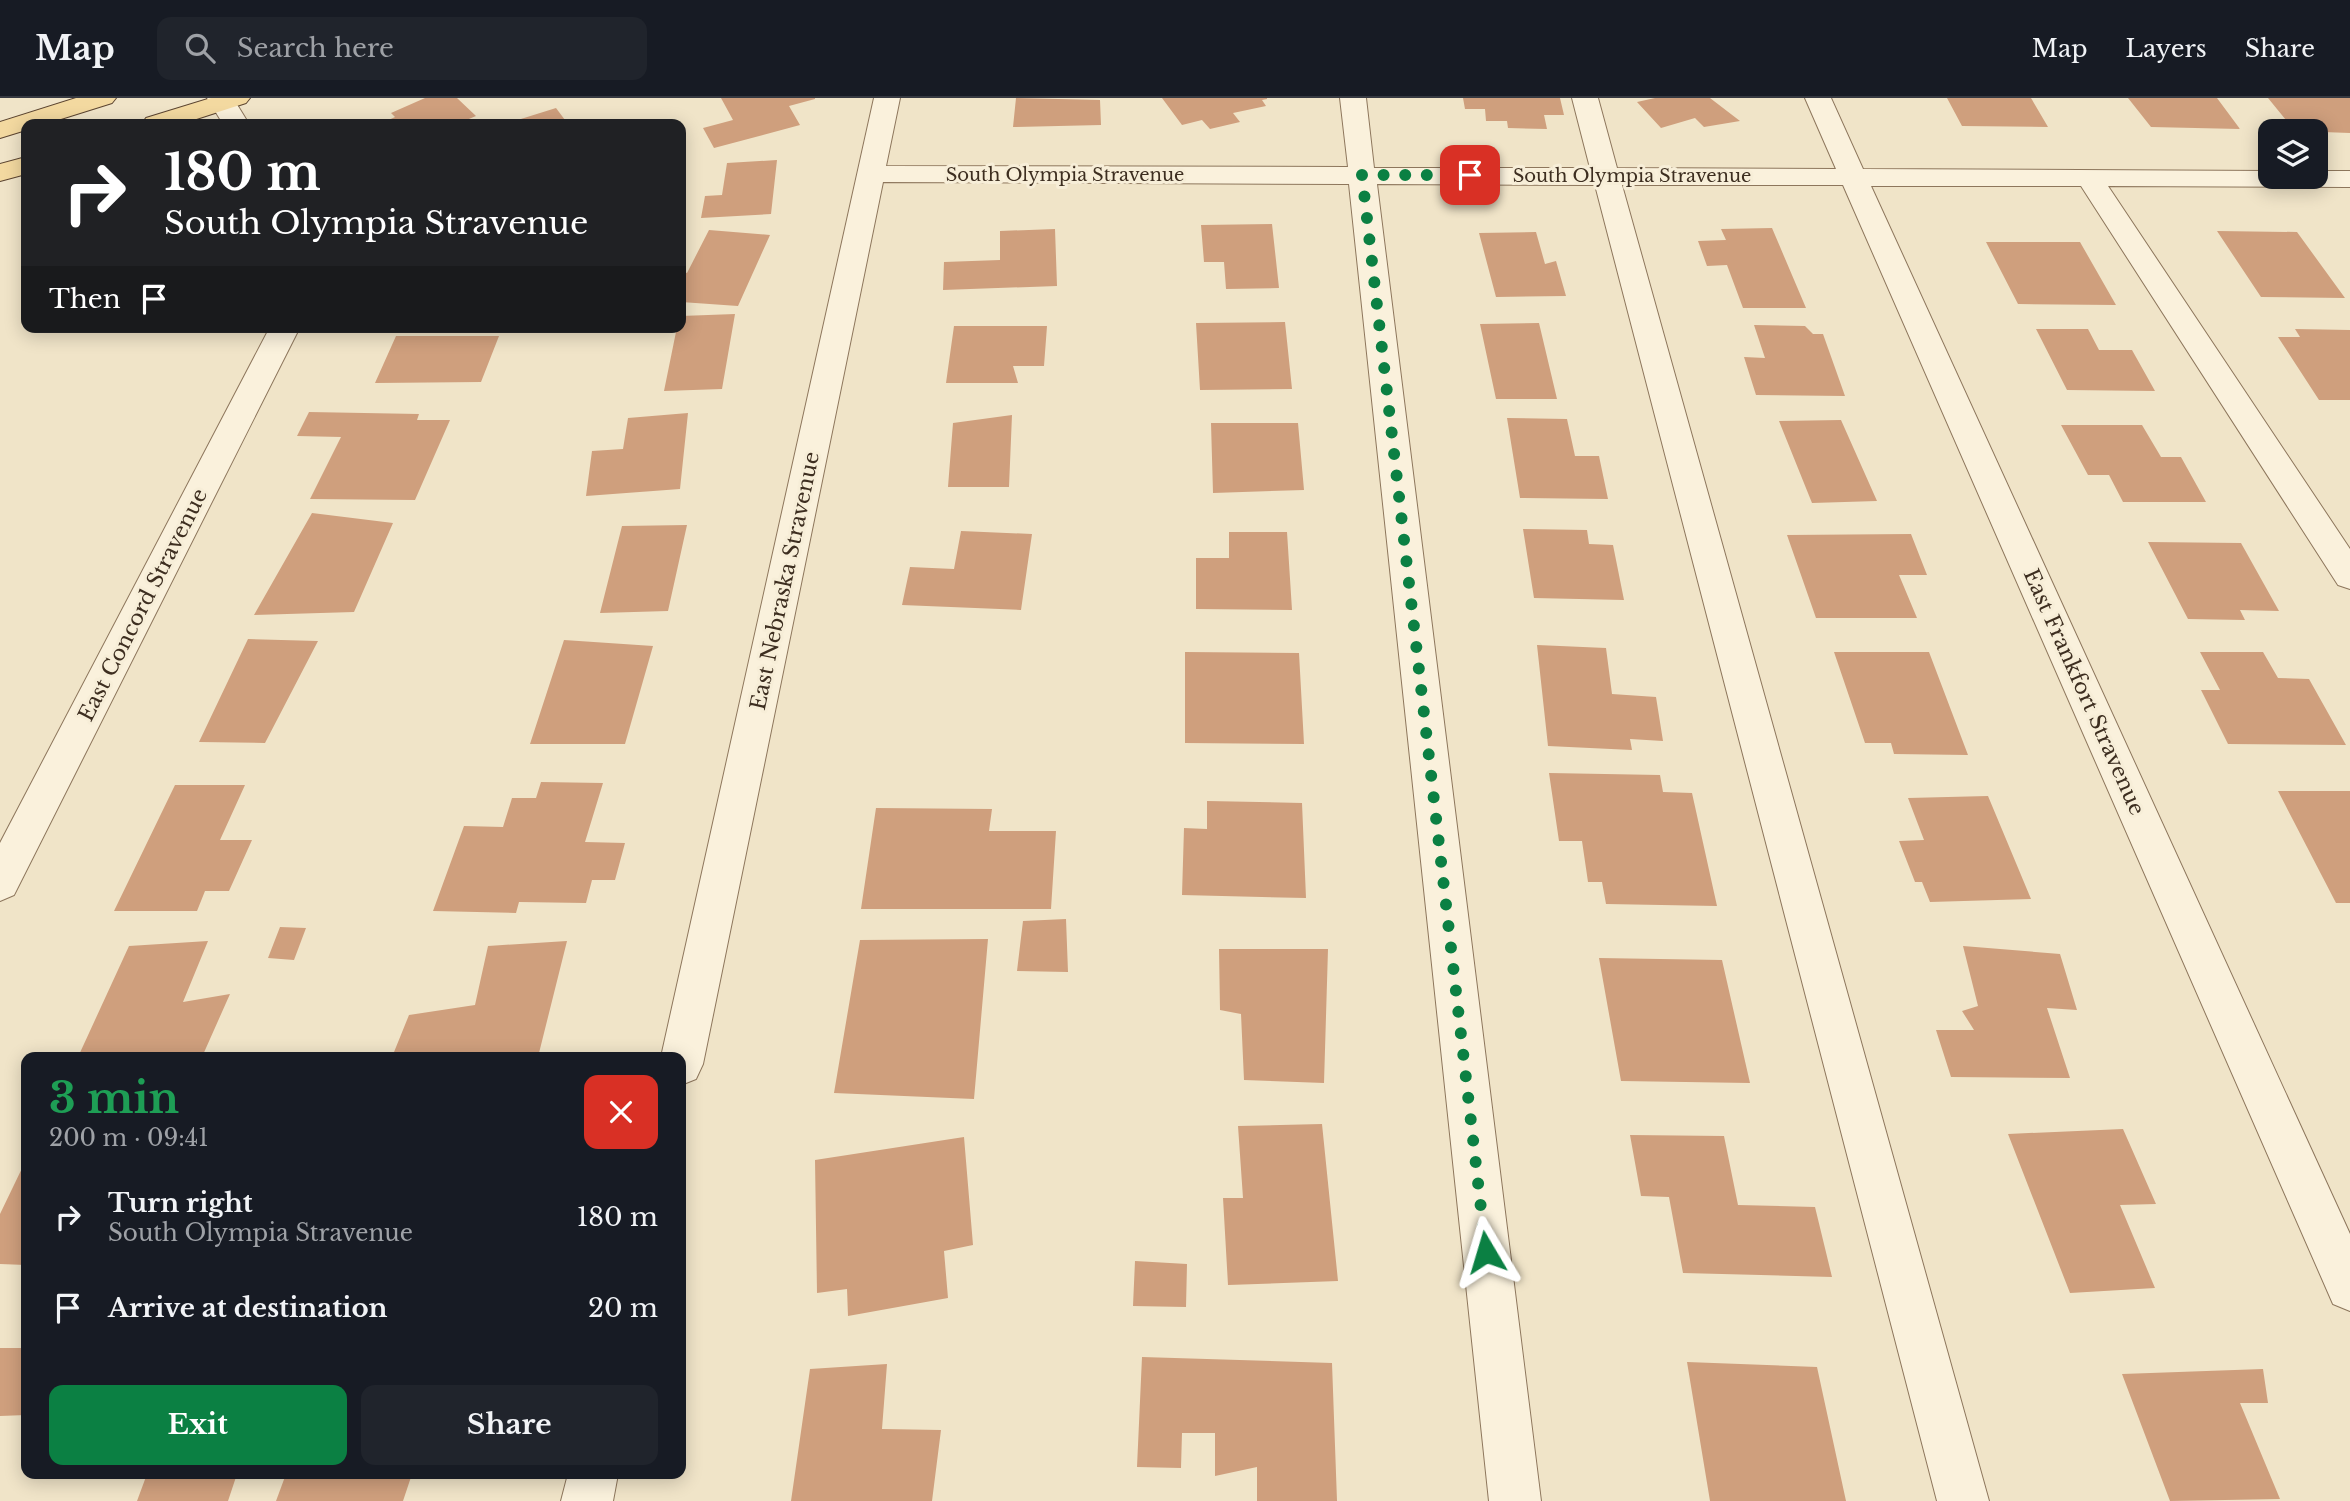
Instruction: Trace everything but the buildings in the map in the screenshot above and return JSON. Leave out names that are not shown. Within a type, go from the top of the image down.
[{"type":"main road","points":[[35,119],[103,98]]},
{"type":"main road","points":[[176,119],[229,106]]},
{"type":"main road","points":[[0,130],[21,123]]},
{"type":"main road","points":[[0,173],[21,167]]},
{"type":"street","name":"East Nebraska Stravenue","points":[[684,1052],[887,98]]},
{"type":"street","points":[[1353,98],[1515,1501]]},
{"type":"street","points":[[1585,98],[1963,1501]]},
{"type":"street","name":"East Frankfort Stravenue","points":[[1818,98],[2350,1287]]},
{"type":"street","name":"South Olympia Stravenue","points":[[872,174],[1853,176],[2347,182]]},
{"type":"street","points":[[2089,178],[2350,576]]},
{"type":"street","name":"East Concord Stravenue","points":[[0,883],[282,333]]},
{"type":"street","points":[[587,1501],[592,1479]]},
{"type":"route","points":[[1470,175],[1362,175],[1486,1252]]}]
